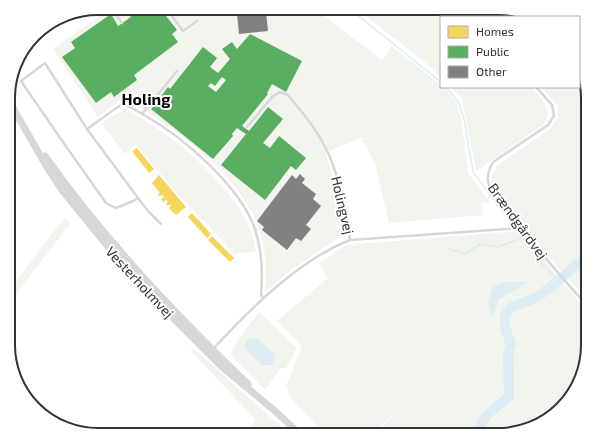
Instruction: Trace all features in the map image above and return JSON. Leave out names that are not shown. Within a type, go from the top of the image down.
[{"type":"street","name":"Vesterholmvej","points":[[15,112],[62,190],[100,238],[141,284],[211,352],[234,378],[293,428]]},
{"type":"lane","points":[[116,15],[122,23]]},
{"type":"lane","points":[[171,15],[183,31],[197,21]]},
{"type":"lane","points":[[138,198],[116,208],[106,203],[21,81],[45,63],[87,129],[148,211],[161,224]]},
{"type":"lane","points":[[142,114],[177,71]]},
{"type":"lane","name":"Brændgårdvej","points":[[537,88],[552,105],[554,116],[548,125],[493,162],[489,168],[487,178],[490,187],[520,228],[581,299]]},
{"type":"lane","name":"Holingvej","points":[[246,127],[272,96],[280,92],[288,95],[309,121],[321,139],[330,157],[343,193],[350,240],[520,228]]},
{"type":"lane","points":[[87,129],[122,104],[142,114],[180,140],[200,156],[232,191],[245,209],[255,228],[263,266],[261,295],[264,298]]},
{"type":"lane","points":[[211,352],[264,298],[295,272],[317,257],[350,240]]},
{"type":"shaded area","points":[[101,15],[323,15],[382,60],[392,46],[440,84],[440,88],[445,88],[456,103],[461,117],[468,173],[491,203],[481,202],[484,215],[389,223],[375,163],[361,138],[370,141],[362,137],[325,153],[346,229],[342,235],[290,271],[265,292],[265,259],[261,234],[248,206],[235,187],[219,169],[182,136],[124,97],[98,117],[53,49]]},
{"type":"shaded area","points":[[364,15],[465,15],[466,16],[440,16],[440,77],[426,63]]},
{"type":"shaded area","points":[[478,15],[509,16],[479,16]]},
{"type":"shaded area","points":[[580,86],[581,292],[533,240],[492,184],[492,175],[497,166],[550,129],[558,117],[558,106],[542,88],[580,88]]},
{"type":"shaded area","points":[[452,88],[533,88],[545,104],[548,116],[543,125],[476,171],[462,98]]},
{"type":"shaded area","points":[[125,109],[179,144],[213,176],[232,198],[248,224],[256,251],[235,254],[176,192],[135,144],[125,154],[101,123]]},
{"type":"shaded area","points":[[65,217],[70,224],[15,295],[15,283]]},
{"type":"shaded area","points":[[520,231],[581,304],[581,351],[577,372],[570,387],[561,400],[549,411],[525,424],[509,427],[382,428],[399,407],[380,428],[319,428],[292,399],[286,386],[302,346],[277,321],[328,278],[319,263],[346,245]]},
{"type":"shaded area","points":[[504,282],[528,282],[498,300],[495,312],[491,314],[488,302],[493,286]]},
{"type":"shaded area","points":[[259,312],[297,348],[286,368],[281,368],[265,390],[230,354],[242,334]]},
{"type":"shaded area","points":[[248,338],[258,339],[275,355],[272,365],[262,365],[251,355],[245,346]]},
{"type":"shaded area","points":[[190,350],[196,350],[282,428],[250,428],[255,419]]},
{"type":"building: Homes","points":[[137,148],[154,169],[149,173],[132,151]]},
{"type":"building: Homes","points":[[159,175],[186,207],[176,215],[169,208],[171,206],[170,204],[168,206],[166,204],[168,202],[166,200],[163,202],[161,199],[164,197],[162,195],[159,196],[158,194],[160,193],[152,183]]},
{"type":"building: Homes","points":[[192,213],[211,234],[207,238],[188,217]]},
{"type":"building: Homes","points":[[212,236],[234,258],[230,262],[208,240]]},
{"type":"building: Public","points":[[110,15],[112,15],[118,26],[131,17],[129,15],[165,15],[177,30],[172,34],[178,42],[134,75],[137,80],[114,97],[111,92],[96,103],[62,57],[75,48],[71,42]]},
{"type":"building: Public","points":[[250,34],[302,61],[286,92],[272,84],[267,93],[268,94],[242,126],[249,131],[268,107],[283,119],[263,143],[270,148],[279,136],[306,158],[296,170],[291,166],[265,200],[221,165],[246,134],[237,128],[232,134],[233,136],[213,159],[151,109],[168,87],[170,89],[203,47],[217,58],[210,67],[218,73],[230,59],[222,49],[232,42],[237,49]],"holes":[[[222,77],[226,80],[216,92],[208,86],[211,83],[215,86]]]},
{"type":"building: Other","points":[[237,15],[266,15],[268,31],[239,34]]},
{"type":"building: Other","points":[[300,174],[305,179],[302,183],[316,194],[313,199],[321,206],[306,225],[311,229],[301,241],[296,238],[287,250],[262,230],[264,227],[257,221],[292,175],[296,179]]},
{"type":"waterway","points":[[357,15],[440,81]]},
{"type":"waterway","points":[[447,88],[458,102],[464,118],[473,172],[510,222]]},
{"type":"waterway","points":[[518,232],[539,261],[558,280]]},
{"type":"waterway","points":[[450,249],[464,254],[481,244],[498,247],[522,238]]},
{"type":"waterway","points":[[480,428],[487,415],[509,396],[508,354],[511,345],[505,324],[505,316],[507,312],[513,307],[537,297],[581,261]]},
{"type":"district","name":"Holing","points":[[146,98]]}]
